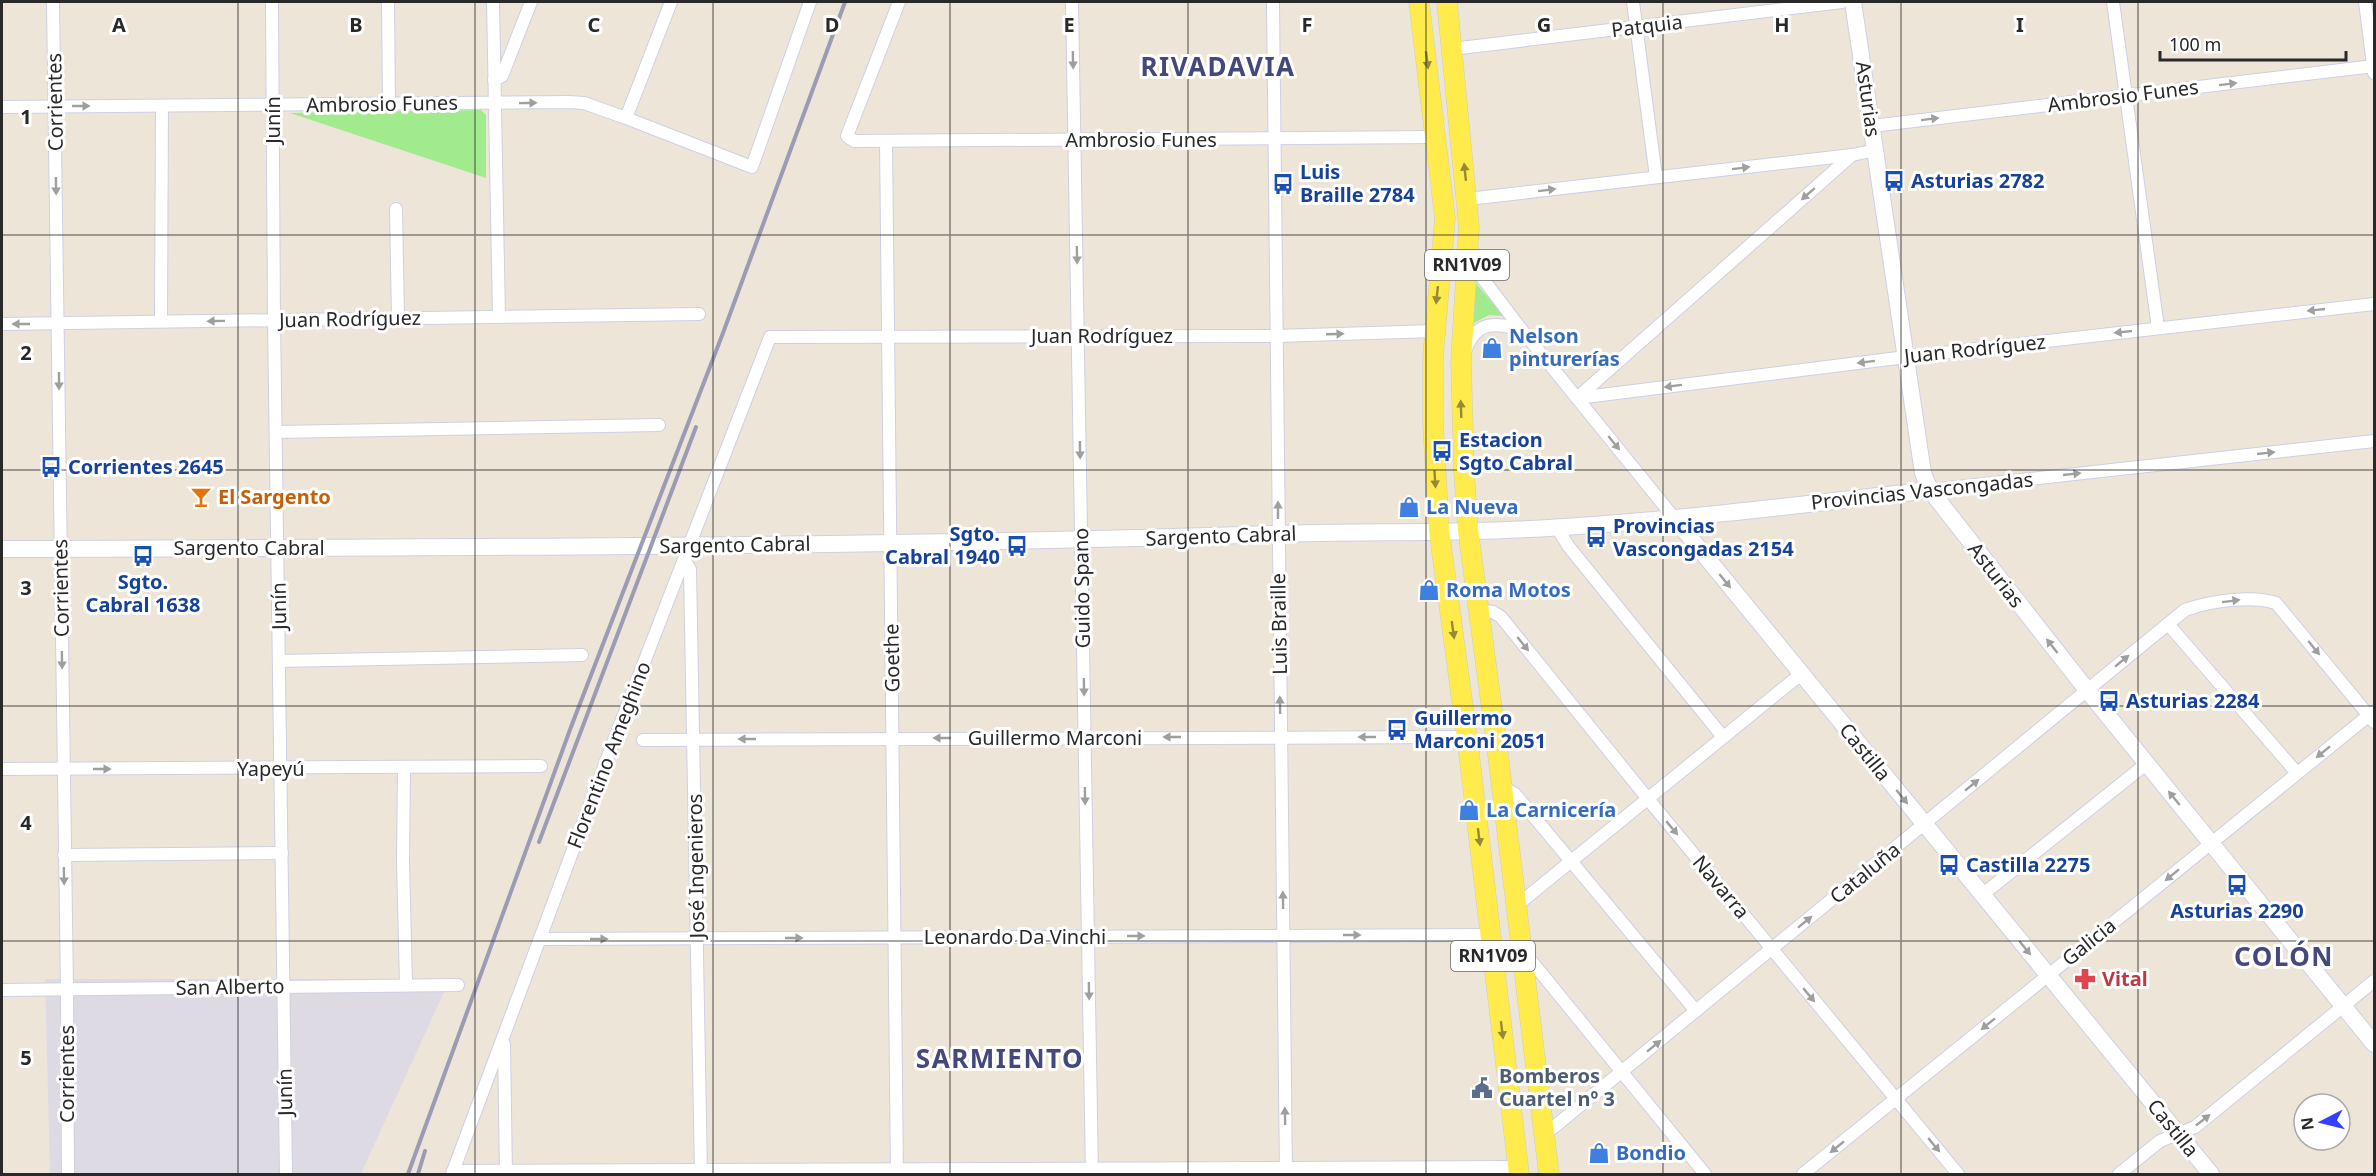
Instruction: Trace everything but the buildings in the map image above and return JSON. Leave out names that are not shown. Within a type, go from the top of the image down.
[{"type":"main road","name":"RN1V09","points":[[1419,2],[1444,218],[1434,331],[1433,424],[1439,530],[1467,737],[1519,1171]]},
{"type":"main road","name":"RN1V09","points":[[1447,2],[1468,200],[1468,259],[1461,362],[1468,530],[1549,1174]]},
{"type":"street","name":"Corrientes","points":[[53,2],[68,1174]]},
{"type":"street","name":"Junín","points":[[272,2],[286,1174]]},
{"type":"street","points":[[388,2],[389,104]]},
{"type":"street","points":[[493,2],[493,103],[499,317]]},
{"type":"street","points":[[494,80],[502,76],[531,2]]},
{"type":"street","points":[[626,118],[672,2]]},
{"type":"street","name":"Ambrosio Funes","points":[[2,106],[584,103],[752,167],[810,2]]},
{"type":"street","name":"Ambrosio Funes","points":[[899,2],[847,136],[854,141],[1436,137]]},
{"type":"street","name":"Guido Spano","points":[[1072,2],[1091,1172]]},
{"type":"street","name":"Luis Braille","points":[[1273,2],[1286,1171]]},
{"type":"street","points":[[1633,2],[1656,177]]},
{"type":"street","name":"Patquia","points":[[1452,49],[1842,2]]},
{"type":"street","name":"Asturias","points":[[1853,2],[1923,473],[1930,490],[2146,764],[2374,1044]]},
{"type":"street","points":[[2113,2],[2158,328]]},
{"type":"street","points":[[2365,2],[2374,69]]},
{"type":"street","name":"Ambrosio Funes","points":[[1872,126],[2374,69]]},
{"type":"street","points":[[161,321],[162,106]]},
{"type":"street","name":"Goethe","points":[[886,141],[897,1172]]},
{"type":"street","points":[[1468,200],[1852,155],[1875,150]]},
{"type":"street","points":[[1577,398],[1852,155]]},
{"type":"street","points":[[396,209],[398,318]]},
{"type":"street","name":"Castilla","points":[[1468,259],[1521,329],[1675,519],[2211,1174]]},
{"type":"street","name":"Juan Rodríguez","points":[[1577,398],[1906,357],[2374,304]]},
{"type":"street","name":"Juan Rodríguez","points":[[2,324],[699,314]]},
{"type":"street","points":[[1461,362],[1470,338],[1483,327],[1503,325],[1521,329]]},
{"type":"street","name":"Juan Rodríguez","points":[[770,337],[1276,336],[1434,331]]},
{"type":"street","name":"Florentino Ameghino","points":[[453,1173],[614,740],[770,337]]},
{"type":"street","points":[[276,432],[659,425]]},
{"type":"street","name":"Provincias Vascongadas","points":[[1468,530],[1557,528],[1675,519],[2374,441]]},
{"type":"street","points":[[1557,528],[1569,547],[1723,737]]},
{"type":"street","name":"Sargento Cabral","points":[[2,549],[278,547],[687,552],[890,543],[1081,541],[1468,530]]},
{"type":"street","name":"José Ingenieros","points":[[687,552],[690,569],[701,1172]]},
{"type":"street","name":"Cataluña","points":[[1544,1136],[2185,610],[2196,606],[2262,598],[2276,603],[2373,716]]},
{"type":"street","name":"Navarra","points":[[1479,610],[1493,612],[1501,617],[1958,1174]]},
{"type":"street","points":[[2168,624],[2297,773]]},
{"type":"street","points":[[279,661],[582,655]]},
{"type":"street","points":[[1516,906],[1801,674]]},
{"type":"street","name":"Galicia","points":[[1803,1174],[2297,773],[2373,716]]},
{"type":"street","name":"Guillermo Marconi","points":[[643,740],[1467,737]]},
{"type":"street","points":[[1982,895],[2146,764]]},
{"type":"street","name":"Yapeyú","points":[[2,769],[541,766]]},
{"type":"street","points":[[404,768],[403,861],[406,984]]},
{"type":"street","points":[[1502,786],[1515,794],[1696,1011]]},
{"type":"street","points":[[64,855],[282,854]]},
{"type":"street","name":"Leonardo Da Vinchi","points":[[541,939],[1490,935]]},
{"type":"street","points":[[1521,948],[1705,1174]]},
{"type":"street","points":[[2119,1174],[2160,1142],[2195,1127],[2374,981]]},
{"type":"street","name":"San Alberto","points":[[2,990],[458,985]]},
{"type":"street","points":[[503,1038],[506,1173]]},
{"type":"street","points":[[453,1173],[1519,1171]]},
{"type":"shaded area","points":[[45,979],[450,979],[361,1174],[50,1174]]},
{"type":"green space","points":[[481,110],[486,115],[486,178],[290,113]]},
{"type":"green space","points":[[1473,280],[1504,316],[1489,315],[1472,324]]},
{"type":"railway","points":[[408,1174],[571,727],[723,333],[845,2]]},
{"type":"railway","points":[[539,842],[696,427]]},
{"type":"railway","points":[[418,1174],[425,1151]]},
{"type":"place","name":"Asturias 2782","points":[[1894,181]]},
{"type":"place","name":"Luis Braille 2784","points":[[1283,184]]},
{"type":"place","name":"Nelson pinturerías","points":[[1492,348]]},
{"type":"place","name":"Estacion Sgto Cabral","points":[[1442,451]]},
{"type":"place","name":"Corrientes 2645","points":[[51,467]]},
{"type":"place","name":"El Sargento","points":[[201,497]]},
{"type":"place","name":"La Nueva","points":[[1409,507]]},
{"type":"place","name":"Provincias Vascongadas 2154","points":[[1596,537]]},
{"type":"place","name":"Sgto. Cabral 1940","points":[[1017,546]]},
{"type":"place","name":"Sgto. Cabral 1638","points":[[143,556]]},
{"type":"place","name":"Roma Motos","points":[[1429,590]]},
{"type":"place","name":"Asturias 2284","points":[[2109,701]]},
{"type":"place","name":"Guillermo Marconi 2051","points":[[1397,730]]},
{"type":"place","name":"La Carnicería","points":[[1469,810]]},
{"type":"place","name":"Castilla 2275","points":[[1949,865]]},
{"type":"place","name":"Asturias 2290","points":[[2237,885]]},
{"type":"place","name":"Vital","points":[[2085,979]]},
{"type":"place","name":"Bomberos Cuartel nº 3","points":[[1482,1088]]},
{"type":"place","name":"Bondio","points":[[1599,1153]]},
{"type":"district","name":"RIVADAVIA","points":[[1218,67]]},
{"type":"district","name":"COLÓN","points":[[2284,957]]},
{"type":"district","name":"SARMIENTO","points":[[1000,1059]]}]
